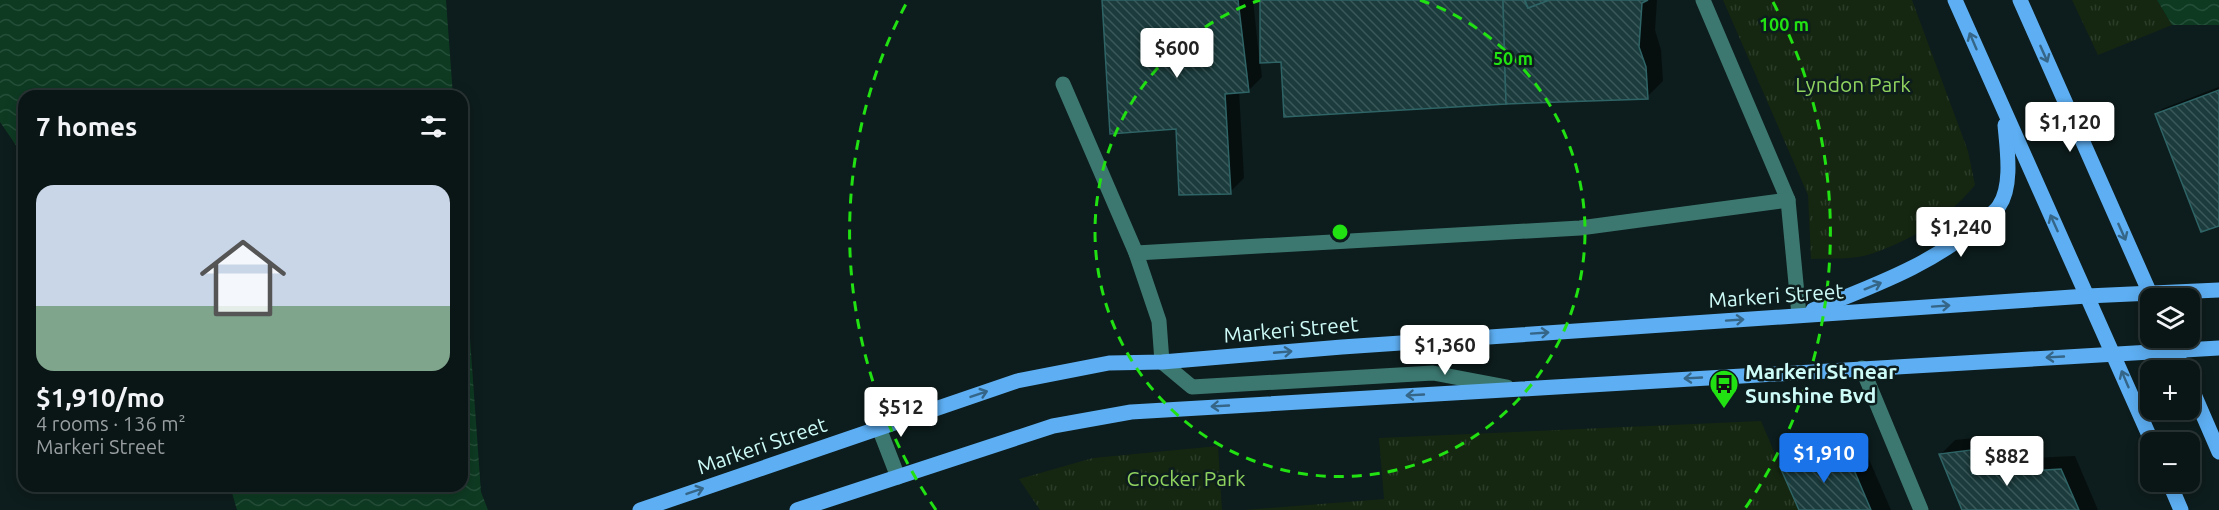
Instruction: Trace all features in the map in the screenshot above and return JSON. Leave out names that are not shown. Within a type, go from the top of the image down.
[{"type":"main road","points":[[1955,0],[2148,432]]},
{"type":"main road","points":[[2020,0],[2148,288]]},
{"type":"main road","points":[[1799,315],[1890,279],[1927,259],[1971,232],[2000,206],[2008,166],[2004,114]]},
{"type":"main road","name":"Markeri Street","points":[[2200,291],[2219,290]]},
{"type":"main road","name":"Markeri Street","points":[[640,510],[1017,381],[1109,363],[1162,362],[1342,347],[2087,296],[2140,295]]},
{"type":"main road","points":[[2200,346],[2219,348]]},
{"type":"main road","points":[[797,510],[1053,426],[1131,411],[2114,353],[2146,348]]},
{"type":"main road","points":[[2200,408],[2219,452]]},
{"type":"main road","points":[[2173,492],[2181,510]]},
{"type":"lane","points":[[1703,0],[1788,200],[1799,315]]},
{"type":"lane","points":[[1063,84],[1136,253],[1159,321],[1162,362],[1192,387],[1433,373],[1516,389]]},
{"type":"lane","points":[[1136,253],[1580,228],[1788,200]]},
{"type":"lane","points":[[1862,368],[1921,510]]},
{"type":"lane","points":[[879,428],[898,477]]},
{"type":"green space","name":"Lyndon Park","points":[[1723,0],[1912,0],[1968,151],[1975,185],[1965,197],[1928,227],[1886,249],[1849,258],[1811,259],[1808,195]]},
{"type":"green space","points":[[2072,0],[2157,0],[2172,25],[2098,55]]},
{"type":"green space","name":"Crocker Park","points":[[1761,421],[1799,510],[1244,510],[1384,499],[1379,438]]},
{"type":"green space","name":"Crocker Park","points":[[1218,446],[1222,510],[1040,510],[1019,479],[1093,458]]},
{"type":"water","points":[[0,0],[446,0],[453,90],[18,90],[18,148],[0,122]]},
{"type":"water","points":[[2157,0],[2219,0],[2219,25],[2172,25]]},
{"type":"water","points":[[468,311],[481,492],[488,510],[237,510],[232,492],[468,492]]},
{"type":"building","points":[[1102,0],[1238,0],[1249,92],[1225,94],[1231,194],[1179,195],[1176,129],[1110,134]]},
{"type":"building","points":[[1260,0],[1503,0],[1506,104],[1284,117],[1281,62],[1260,63]]},
{"type":"building","points":[[1503,0],[1524,0],[1528,8],[1549,0],[1648,0],[1642,3],[1639,47],[1646,67],[1648,99],[1506,104]]},
{"type":"building","points":[[1525,0],[1549,0],[1528,8]]},
{"type":"building","points":[[2219,90],[2219,226],[2201,232],[2155,114]]},
{"type":"building","points":[[1830,445],[1838,469],[1851,463],[1871,510],[1799,510],[1780,467]]},
{"type":"building","points":[[1971,450],[1972,474],[2061,469],[2079,510],[1962,510],[1939,454]]},
{"type":"place","name":"Markeri St near Sunshine Bvd","points":[[1724,410]]}]
